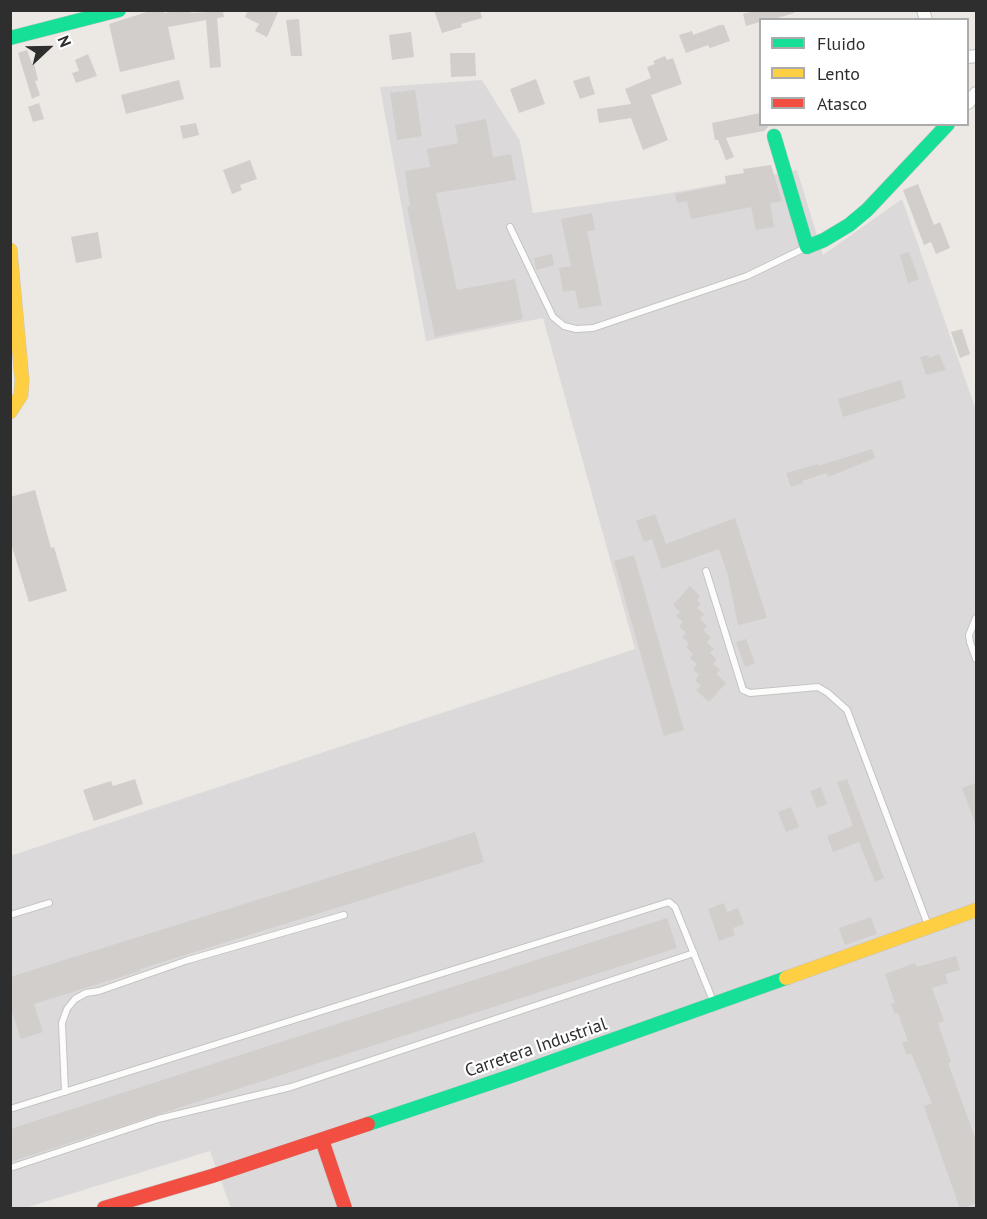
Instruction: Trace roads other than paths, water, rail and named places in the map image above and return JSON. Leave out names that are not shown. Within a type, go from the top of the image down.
[{"type":"main road","points":[[10,38],[119,10]]},
{"type":"main road","points":[[774,136],[807,247],[849,225],[867,210],[946,126]]},
{"type":"main road","points":[[10,250],[22,380],[21,395],[10,412]]},
{"type":"main road","name":"Carretera Industrial","points":[[104,1209],[212,1176],[514,1075],[976,910]]},
{"type":"main road","points":[[322,1140],[345,1209]]},
{"type":"lane","points":[[510,227],[553,317],[564,326],[576,329],[593,328],[747,276],[807,247]]},
{"type":"lane","points":[[706,572],[743,690],[750,693],[818,687],[847,710],[929,927]]},
{"type":"lane","points":[[976,618],[969,635],[976,659]]},
{"type":"lane","points":[[10,1109],[669,902],[675,907],[714,1004]]},
{"type":"lane","points":[[10,915],[49,903]]},
{"type":"lane","points":[[65,1092],[62,1023],[67,1009],[75,999],[86,993],[99,991],[188,960],[344,915]]},
{"type":"lane","points":[[10,1168],[158,1119],[291,1087],[694,953]]}]
